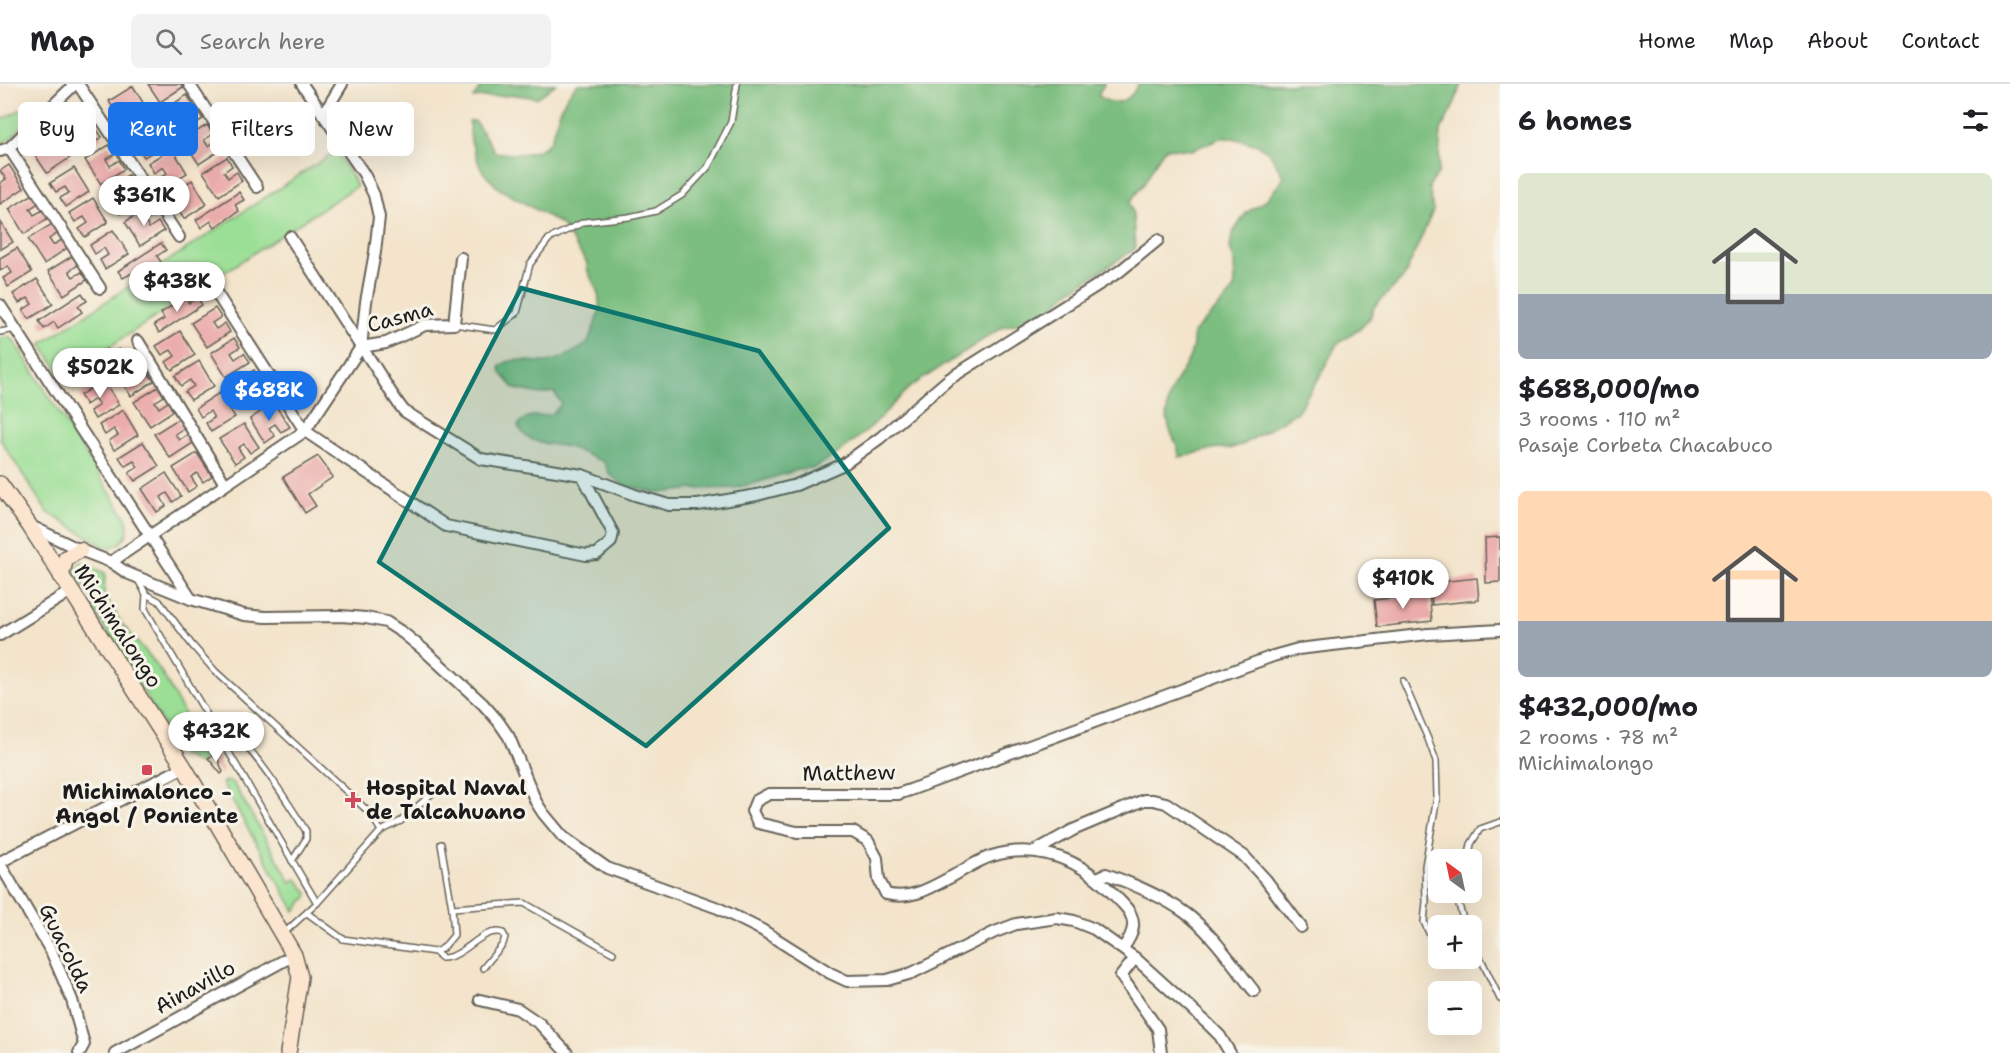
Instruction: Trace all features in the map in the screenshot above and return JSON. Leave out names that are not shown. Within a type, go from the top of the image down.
[{"type":"main road","name":"Michimalongo","points":[[0,483],[184,767],[294,955],[300,977],[288,1053]]},
{"type":"main road","points":[[61,576],[66,558],[80,550]]},
{"type":"street","points":[[100,288],[4,150],[76,84],[179,237]]},
{"type":"street","points":[[189,84],[257,187]]},
{"type":"street","points":[[111,562],[305,431],[361,347],[379,217],[374,195],[364,174],[302,84]]},
{"type":"street","points":[[323,115],[342,84]]},
{"type":"street","points":[[290,237],[404,411],[481,459],[582,475],[669,505],[698,506],[796,485],[844,464],[879,438],[949,379],[1111,277],[1158,240]]},
{"type":"street","name":"Casma","points":[[361,347],[386,343],[425,325],[454,324],[461,258]]},
{"type":"street","points":[[215,291],[305,431],[446,526],[586,555],[597,554],[611,542],[613,533],[582,475]]},
{"type":"street","points":[[0,305],[191,599]]},
{"type":"street","points":[[138,341],[225,484]]},
{"type":"street","points":[[29,525],[80,550],[111,562],[127,573],[191,599],[244,615],[341,616],[386,622],[424,650],[483,704],[498,722],[509,737],[536,802],[563,837],[607,868],[718,908],[762,930],[830,973],[847,981],[886,980],[912,974],[995,932],[1034,921],[1057,918],[1074,921],[1094,929],[1135,958],[1208,1024],[1220,1036],[1230,1053]]},
{"type":"street","points":[[0,634],[70,591]]},
{"type":"street","name":"Matthew","points":[[1123,948],[1131,938],[1134,929],[1132,916],[1097,878],[1062,858],[1035,851],[990,856],[927,890],[898,897],[886,894],[879,880],[877,858],[868,841],[853,832],[797,832],[758,823],[752,811],[756,801],[769,794],[898,794],[1273,656],[1298,650],[1428,634],[1500,630]]},
{"type":"street","points":[[0,863],[184,767]]},
{"type":"street","points":[[1035,851],[1073,830],[1144,800],[1166,803],[1244,856],[1266,880],[1301,927]]},
{"type":"street","name":"Guacolda","points":[[0,863],[52,953],[72,1000],[84,1044],[79,1053]]},
{"type":"street","points":[[1097,878],[1106,874],[1121,879],[1152,892],[1185,912],[1218,947],[1254,991]]},
{"type":"street","name":"Ainavillo","points":[[115,1053],[294,955]]},
{"type":"street","points":[[1135,958],[1121,976],[1158,1029],[1161,1053]]},
{"type":"street","points":[[480,1000],[518,1009],[540,1024],[567,1053]]},
{"type":"lane","points":[[454,324],[495,330],[517,313],[530,264],[549,239],[584,222],[629,217],[656,211],[682,195],[708,167],[731,122],[737,84]]},
{"type":"lane","points":[[0,332],[16,329]]},
{"type":"lane","points":[[136,576],[146,594],[159,601],[215,671],[370,813],[381,831]]},
{"type":"lane","points":[[146,594],[145,609],[317,903]]},
{"type":"lane","points":[[1403,681],[1436,761],[1437,797],[1425,866],[1424,922],[1428,931]]},
{"type":"lane","points":[[215,730],[228,731],[242,741],[280,791],[306,831],[306,839],[292,861]]},
{"type":"lane","points":[[283,935],[317,903],[381,831],[401,821],[436,789]]},
{"type":"lane","points":[[1470,849],[1480,829],[1500,822]]},
{"type":"lane","points":[[435,952],[443,948],[454,935],[452,908],[441,844]]},
{"type":"lane","points":[[452,908],[524,903],[613,953]]},
{"type":"lane","points":[[307,913],[343,939],[435,952],[442,958],[450,958],[488,933],[497,931],[503,933],[505,937],[503,944],[483,968]]},
{"type":"lane","points":[[1482,960],[1500,999]]},
{"type":"highlighted area","points":[[521,288],[759,351],[889,528],[646,746],[379,562]]},
{"type":"green space","points":[[483,84],[556,84],[537,98],[516,95],[473,98]]},
{"type":"green space","points":[[578,84],[1104,84],[1098,95],[1109,101],[1121,102],[1130,96],[1138,84],[1461,84],[1454,105],[1441,130],[1438,174],[1429,186],[1433,211],[1404,277],[1374,307],[1370,318],[1360,329],[1337,344],[1297,412],[1244,444],[1229,449],[1218,448],[1179,457],[1168,417],[1169,398],[1191,352],[1193,333],[1231,294],[1235,285],[1234,260],[1230,248],[1232,234],[1246,213],[1266,200],[1284,178],[1269,152],[1258,145],[1233,138],[1220,138],[1192,150],[1166,148],[1162,153],[1130,203],[1135,249],[1068,292],[1054,306],[1036,318],[1001,328],[910,387],[867,431],[837,454],[814,468],[800,469],[734,488],[658,493],[625,486],[610,475],[603,461],[568,447],[542,443],[527,437],[518,426],[523,420],[551,414],[561,403],[554,392],[541,394],[515,389],[501,373],[500,366],[511,361],[556,360],[588,343],[600,310],[598,293],[587,269],[587,263],[561,224],[498,188],[484,173],[471,141],[469,121],[475,121],[495,152],[525,154],[539,150],[550,141],[563,104]]},
{"type":"green space","points":[[18,111],[18,131],[0,145],[0,121]]},
{"type":"green space","points":[[328,156],[339,156],[357,186],[63,377],[41,344]]},
{"type":"green space","points":[[9,337],[14,341],[125,516],[127,533],[117,545],[105,547],[47,512],[0,439],[0,338]]},
{"type":"green space","points":[[81,562],[105,573],[104,594],[122,624],[163,675],[208,758],[198,764],[181,754],[95,612],[94,601],[73,571]]},
{"type":"green space","points":[[225,781],[233,783],[291,882],[297,879],[308,893],[295,911],[222,783]]},
{"type":"building","points":[[148,84],[181,84],[183,87],[160,102]]},
{"type":"building","points":[[133,86],[143,102],[110,102]]},
{"type":"building","points":[[187,95],[192,102],[176,102]]},
{"type":"building","points":[[198,112],[203,119],[198,122]]},
{"type":"building","points":[[207,125],[210,130],[210,136],[204,140],[208,146],[210,145],[211,156],[199,164],[194,156],[198,156],[198,131]]},
{"type":"building","points":[[96,128],[102,137],[96,141]]},
{"type":"building","points":[[108,146],[108,156],[111,156],[106,159],[110,166],[119,160],[124,169],[101,184],[85,160],[96,156],[96,153]]},
{"type":"building","points":[[36,156],[70,156],[71,157],[47,173]]},
{"type":"building","points":[[159,156],[177,156],[187,173],[163,188],[158,179],[167,173],[163,167],[154,173],[148,163]]},
{"type":"building","points":[[227,157],[232,166],[224,172],[228,178],[237,172],[242,181],[219,196],[203,172]]},
{"type":"building","points":[[9,165],[24,188],[0,204],[0,183],[6,179],[0,171]]},
{"type":"building","points":[[74,168],[89,192],[66,207],[60,198],[69,193],[65,187],[56,192],[50,183]]},
{"type":"building","points":[[128,175],[134,184],[125,189],[129,196],[138,190],[144,199],[120,214],[105,190]]},
{"type":"building","points":[[192,180],[207,204],[184,219],[178,210],[187,205],[183,199],[174,204],[168,195]]},
{"type":"building","points":[[239,192],[244,200],[235,205],[239,211],[215,227],[211,221],[201,228],[196,220]]},
{"type":"building","points":[[33,194],[38,203],[30,209],[34,215],[43,210],[48,218],[24,234],[9,209]]},
{"type":"building","points":[[93,198],[108,222],[85,237],[79,229],[88,223],[84,217],[75,222],[69,213]]},
{"type":"building","points":[[148,207],[154,216],[145,221],[149,228],[158,222],[164,231],[140,246],[125,222]]},
{"type":"building","points":[[0,221],[13,242],[0,250]]},
{"type":"building","points":[[52,224],[58,233],[49,239],[53,245],[62,240],[67,248],[44,264],[28,239]]},
{"type":"building","points":[[113,230],[129,254],[105,269],[100,260],[108,255],[104,248],[95,254],[90,245]]},
{"type":"building","points":[[161,243],[166,250],[157,256],[161,262],[137,278],[134,272],[123,278],[118,271]]},
{"type":"building","points":[[17,248],[32,272],[8,287],[3,278],[12,273],[8,266],[0,271],[0,258]]},
{"type":"building","points":[[72,256],[78,265],[69,271],[73,277],[82,272],[87,280],[64,295],[48,271]]},
{"type":"building","points":[[179,268],[187,280],[165,294],[157,282]]},
{"type":"building","points":[[37,279],[53,304],[29,319],[23,310],[32,304],[28,298],[19,303],[13,294]]},
{"type":"building","points":[[82,293],[87,301],[78,306],[82,312],[58,328],[54,322],[44,329],[39,321]]},
{"type":"building","points":[[185,297],[189,303],[197,297],[202,305],[159,333],[154,325],[164,319],[161,313]]},
{"type":"building","points":[[215,308],[221,317],[212,323],[216,329],[225,323],[230,332],[207,347],[191,323]]},
{"type":"building","points":[[180,331],[195,355],[172,370],[166,362],[175,356],[171,350],[162,355],[156,346]]},
{"type":"building","points":[[234,338],[240,347],[231,353],[235,359],[244,353],[250,362],[226,377],[211,353]]},
{"type":"building","points":[[107,349],[110,354],[119,349],[124,356],[81,384],[76,377],[86,370],[82,364]]},
{"type":"building","points":[[139,357],[144,366],[136,372],[140,378],[148,373],[154,381],[131,396],[115,372]]},
{"type":"building","points":[[199,361],[214,386],[191,400],[185,392],[194,386],[190,380],[181,386],[175,376]]},
{"type":"building","points":[[254,370],[260,379],[251,385],[255,391],[264,385],[269,394],[246,409],[230,385]]},
{"type":"building","points":[[104,380],[119,405],[95,419],[90,411],[99,405],[95,399],[86,405],[80,395]]},
{"type":"building","points":[[158,387],[164,396],[155,402],[159,408],[168,402],[173,411],[150,426],[134,402]]},
{"type":"building","points":[[219,393],[235,417],[211,432],[206,423],[214,418],[210,411],[201,417],[196,408]]},
{"type":"building","points":[[274,403],[290,427],[281,432],[275,424],[269,428],[275,436],[265,443],[250,419]]},
{"type":"building","points":[[123,410],[138,435],[114,450],[109,441],[118,435],[114,429],[105,435],[99,425]]},
{"type":"building","points":[[178,419],[184,428],[175,434],[179,440],[188,434],[193,443],[170,458],[154,434]]},
{"type":"building","points":[[244,424],[259,447],[250,453],[244,444],[238,448],[244,457],[235,463],[219,439]]},
{"type":"building","points":[[143,442],[159,466],[135,481],[129,473],[138,467],[134,461],[125,466],[119,457]]},
{"type":"building","points":[[197,453],[212,476],[203,482],[197,473],[191,477],[197,486],[188,492],[173,468]]},
{"type":"building","points":[[318,456],[333,477],[308,494],[316,506],[305,513],[283,477]]},
{"type":"building","points":[[166,473],[181,496],[173,502],[167,493],[161,497],[166,506],[157,512],[142,489]]},
{"type":"building","points":[[1500,537],[1500,582],[1486,583],[1485,538]]},
{"type":"building","points":[[1477,578],[1479,600],[1432,605],[1430,583]]},
{"type":"building","points":[[1429,594],[1432,621],[1377,627],[1374,600]]},
{"type":"building","points":[[216,754],[223,772],[221,774],[208,758]]},
{"type":"place","name":"Michimalonco - Angol / Poniente","points":[[147,770]]},
{"type":"place","name":"Hospital Naval de Talcahuano","points":[[353,800]]}]
